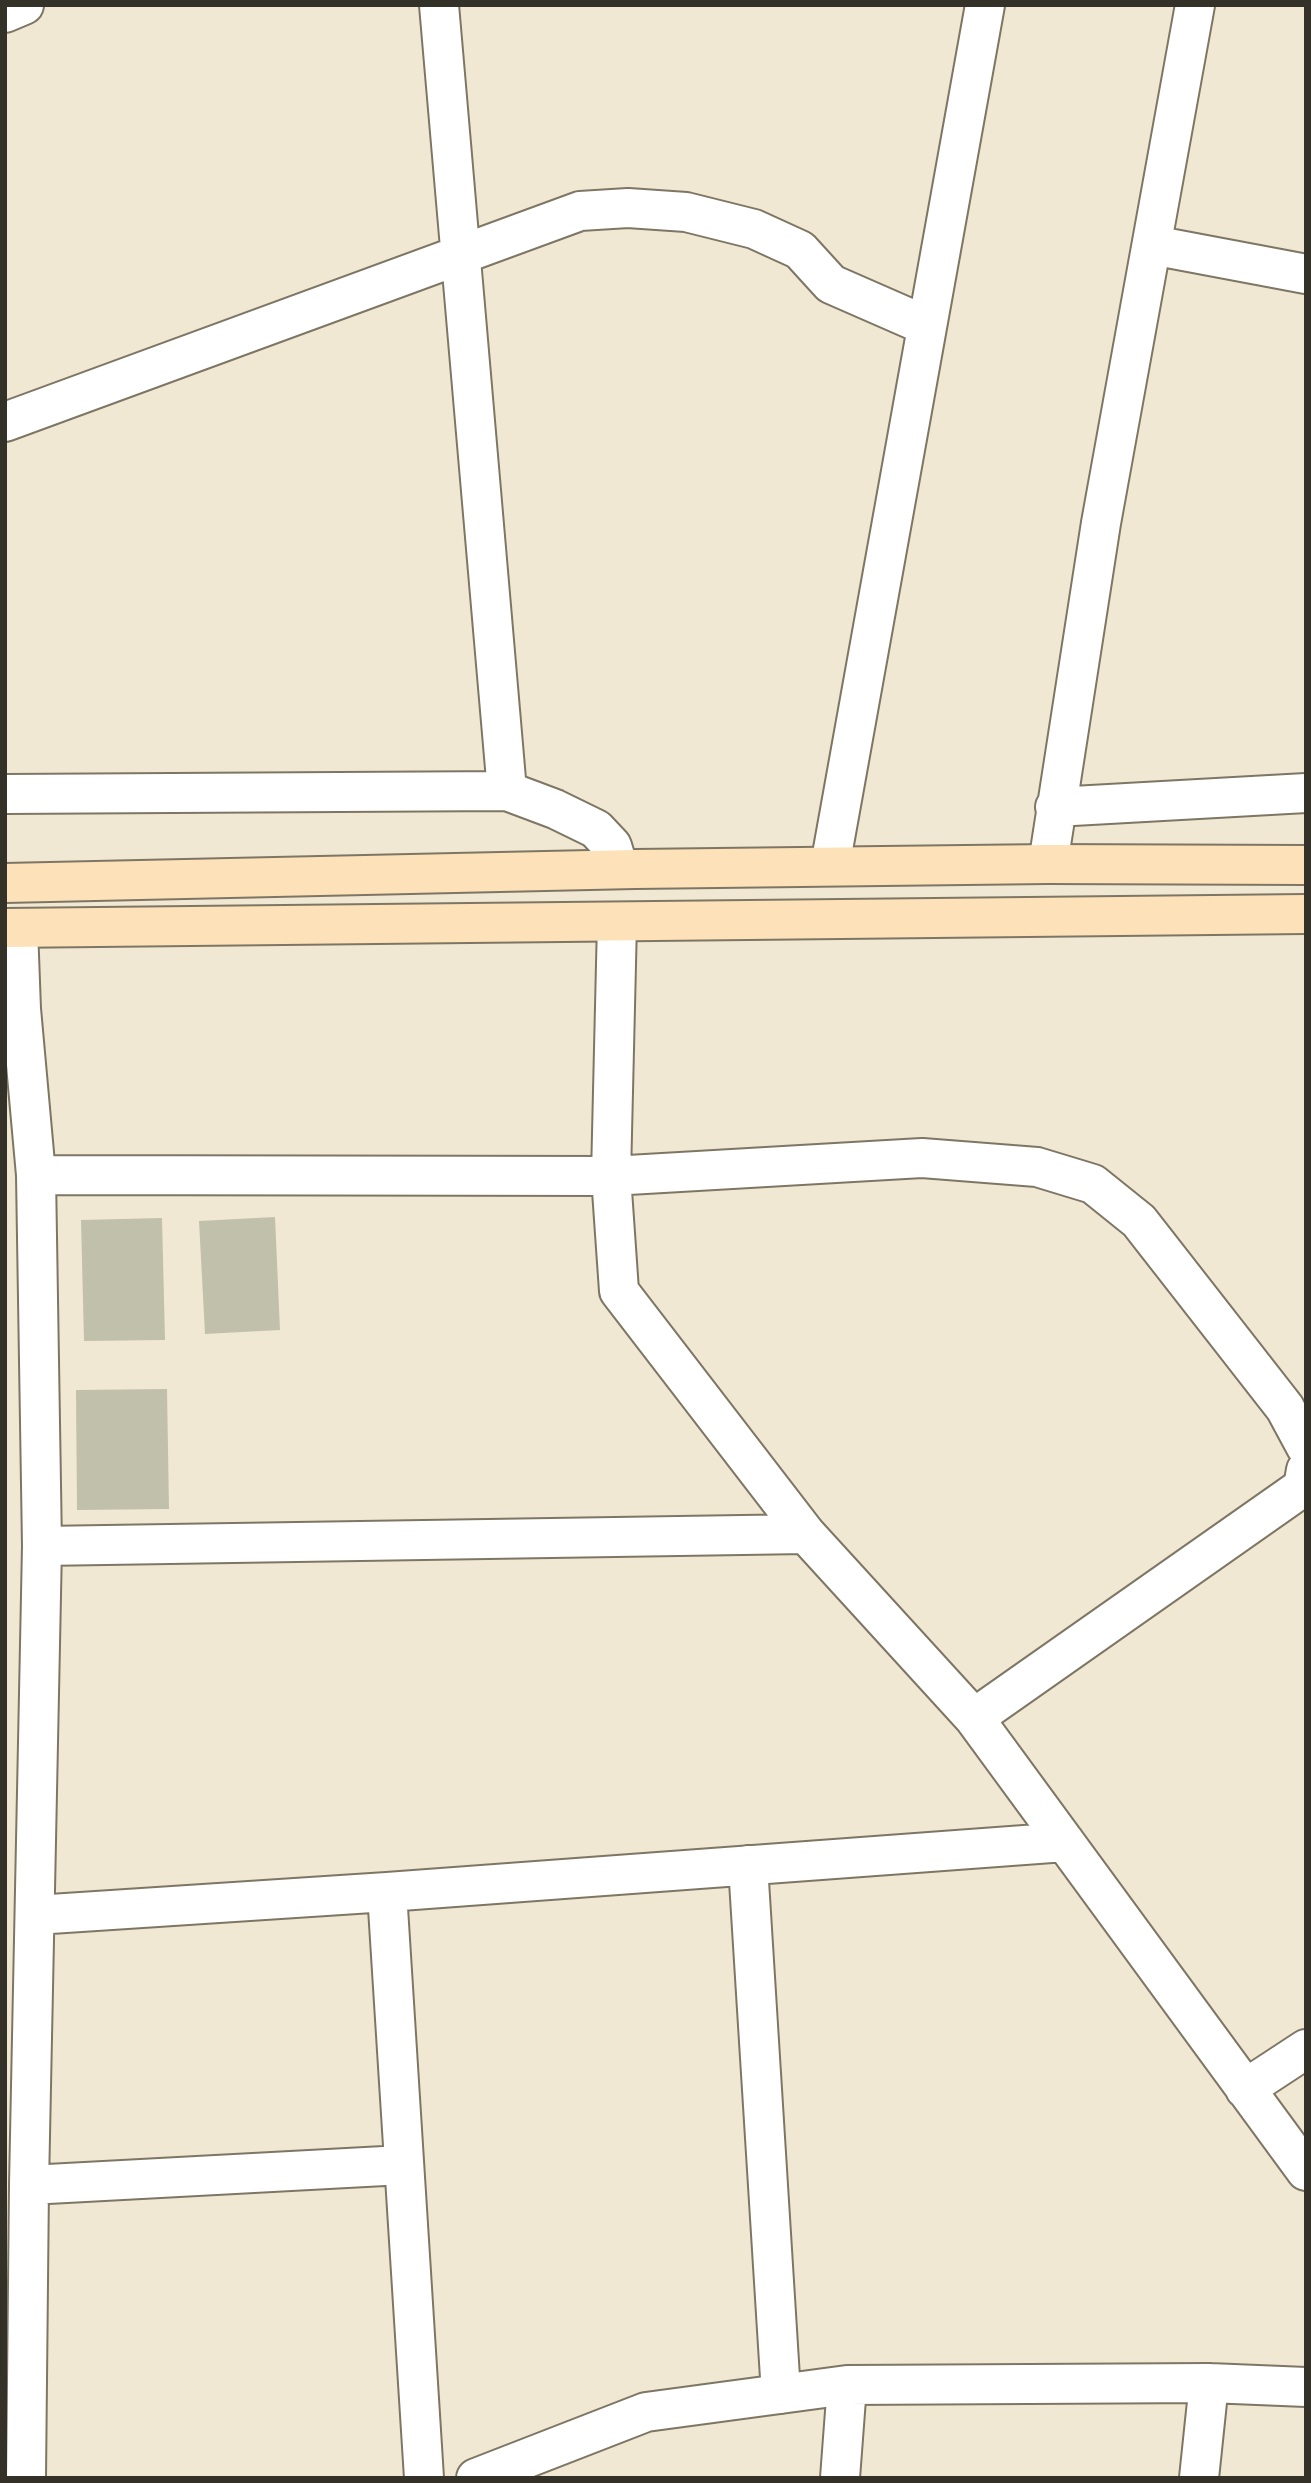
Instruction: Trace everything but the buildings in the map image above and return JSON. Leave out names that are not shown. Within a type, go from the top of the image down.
[{"type":"main road","points":[[5,883],[613,869],[1048,864],[1306,865]]},
{"type":"main road","points":[[613,869],[645,874],[654,894],[652,906],[646,915],[614,922],[579,916],[572,897],[573,887],[613,869]]},
{"type":"main road","points":[[11,928],[1306,914]]},
{"type":"street","points":[[5,13],[24,5]]},
{"type":"street","points":[[439,5],[507,791]]},
{"type":"street","points":[[830,866],[985,5]]},
{"type":"street","points":[[1048,864],[1101,523],[1195,5]]},
{"type":"street","points":[[5,422],[459,253],[580,211],[628,208],[686,212],[754,229],[800,250],[831,284],[927,326]]},
{"type":"street","points":[[1152,245],[1306,274]]},
{"type":"street","points":[[5,794],[507,791],[555,809],[596,829],[612,846],[613,869]]},
{"type":"street","points":[[1055,807],[1306,793]]},
{"type":"street","points":[[614,922],[611,1176],[619,1291],[806,1534],[974,1718],[1306,2171]]},
{"type":"street","points":[[11,928],[36,1175],[42,1546],[26,2478]]},
{"type":"street","points":[[36,1175],[611,1176],[922,1158],[1037,1167],[1093,1184],[1139,1221],[1285,1408],[1306,1447]]},
{"type":"street","points":[[974,1718],[1305,1482]]},
{"type":"street","points":[[42,1546],[806,1534]]},
{"type":"street","points":[[35,1915],[1065,1842]]},
{"type":"street","points":[[748,1865],[781,2394]]},
{"type":"street","points":[[387,1892],[424,2478]]},
{"type":"street","points":[[1245,2089],[1306,2049]]},
{"type":"street","points":[[29,2185],[403,2165]]},
{"type":"street","points":[[476,2478],[646,2412],[847,2385],[1209,2384],[1306,2387]]},
{"type":"street","points":[[1199,2478],[1209,2384]]},
{"type":"street","points":[[840,2478],[847,2385]]}]
